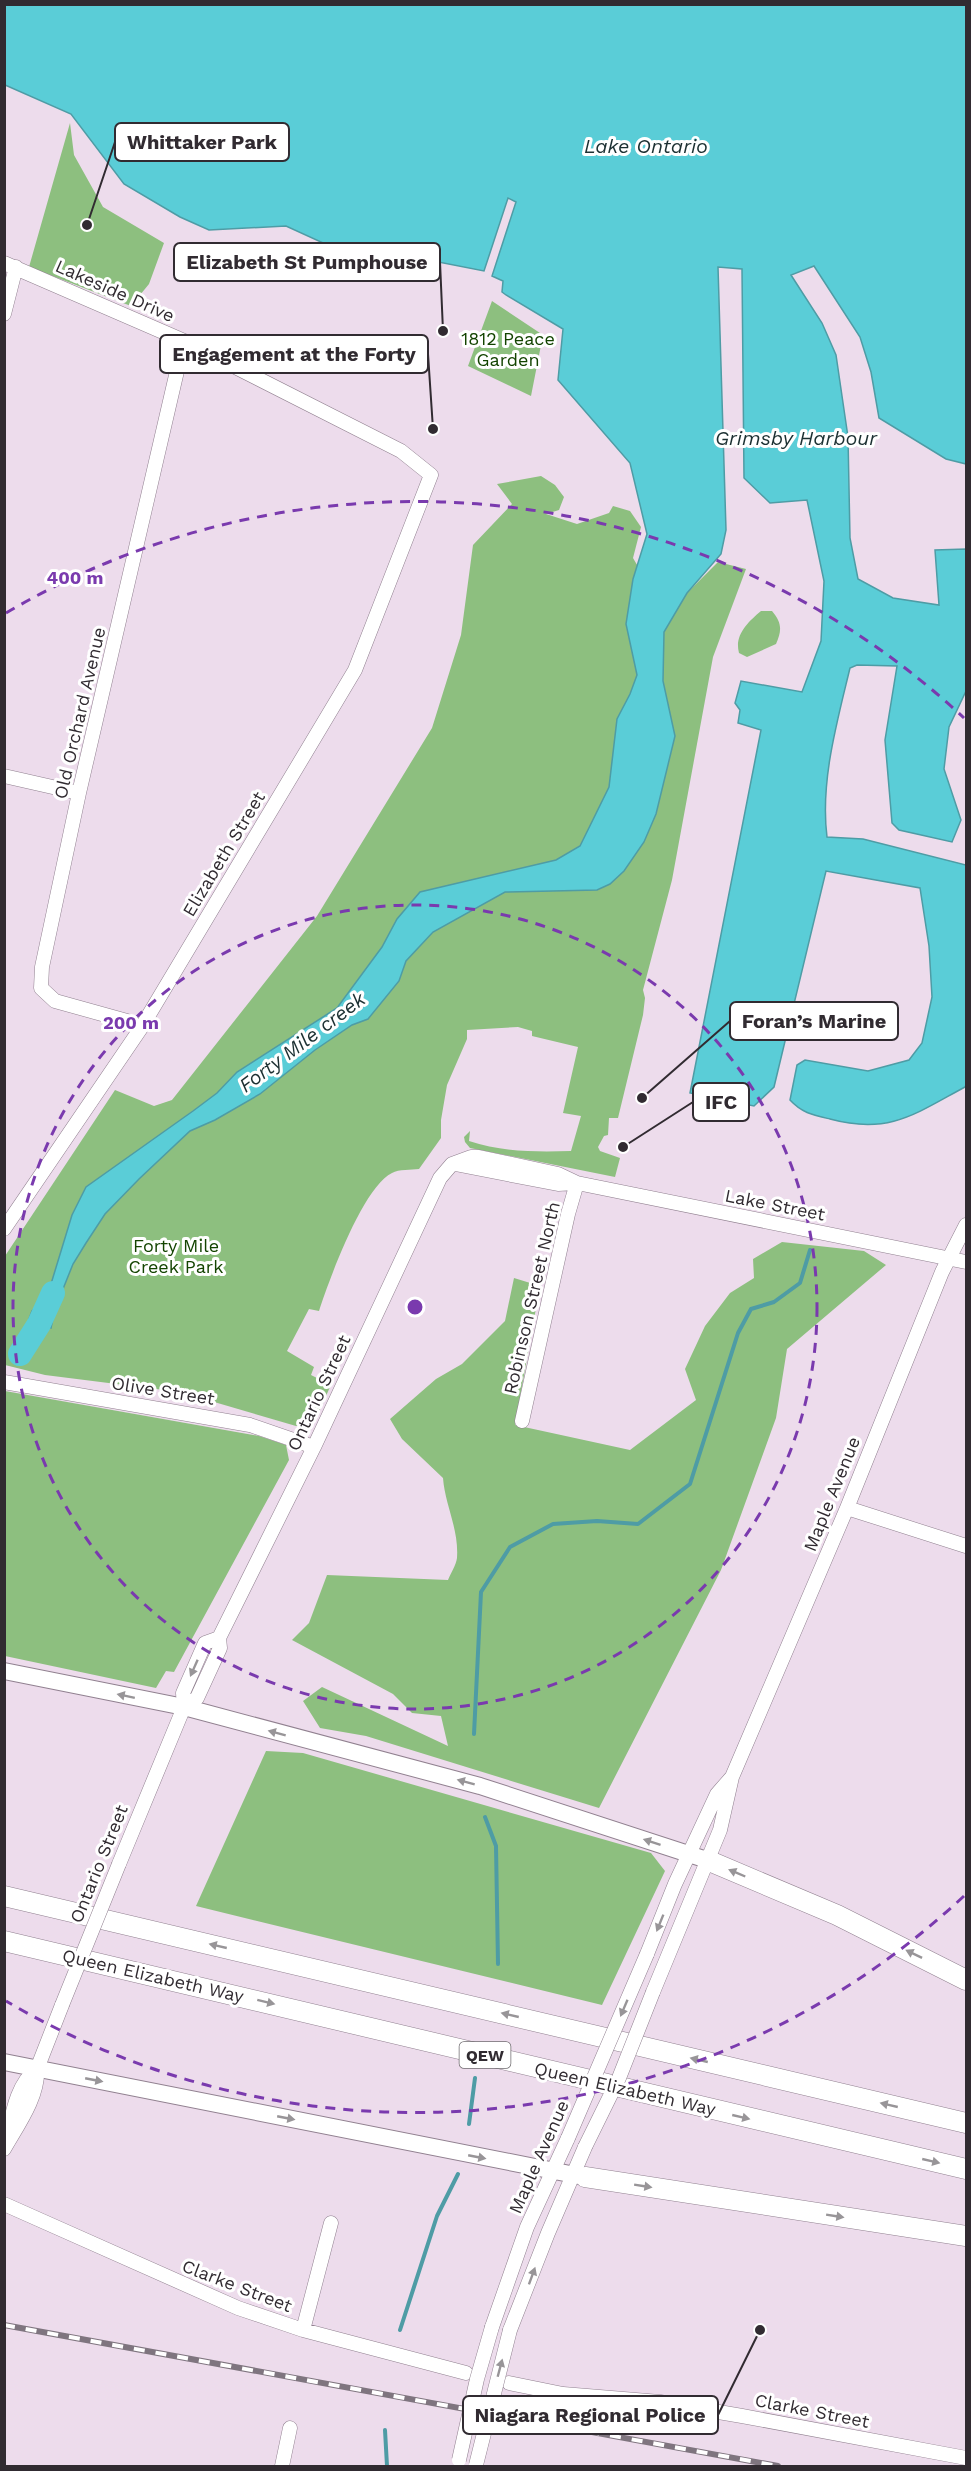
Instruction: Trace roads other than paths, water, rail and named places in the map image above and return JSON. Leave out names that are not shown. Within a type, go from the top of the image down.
[{"type":"highway","points":[[698,1857],[837,1915],[966,1980]]},
{"type":"highway","name":"QEW","points":[[4,1896],[966,2123]]},
{"type":"highway","name":"Queen Elizabeth Way","points":[[4,1941],[966,2169]]},
{"type":"highway","points":[[579,2176],[966,2236]]},
{"type":"main road","points":[[4,1671],[184,1707],[480,1786],[698,1857]]},
{"type":"main road","points":[[4,2062],[579,2176]]},
{"type":"street","points":[[4,314],[10,265]]},
{"type":"street","name":"Lakeside Drive","points":[[10,265],[184,341],[401,452],[431,475]]},
{"type":"street","name":"Old Orchard Avenue","points":[[141,1029],[127,1021],[55,1000],[41,988],[42,967],[79,793],[184,341]]},
{"type":"street","name":"Elizabeth Street","points":[[4,1229],[141,1029],[355,670],[431,475]]},
{"type":"street","points":[[4,776],[79,793]]},
{"type":"street","name":"Lake Street","points":[[452,1164],[471,1157],[479,1157],[558,1174],[577,1183],[966,1262]]},
{"type":"street","name":"Ontario Street","points":[[5,2148],[38,2079],[37,2069],[184,1707],[197,1698],[220,1648],[219,1638],[314,1447],[440,1178],[452,1164]]},
{"type":"street","name":"Robinson Street North","points":[[522,1421],[577,1183]]},
{"type":"street","name":"Maple Avenue","points":[[458,2463],[477,2379],[492,2327],[527,2227],[647,1954],[698,1857],[720,1830],[732,1777],[847,1508],[949,1259],[966,1225]]},
{"type":"street","name":"Olive Street","points":[[4,1382],[66,1395],[193,1413],[238,1422],[314,1447]]},
{"type":"street","points":[[847,1508],[966,1546]]},
{"type":"street","name":"Maple Avenue","points":[[476,2466],[510,2330],[579,2176],[585,2147],[619,2078],[666,1960],[717,1794],[732,1777]]},
{"type":"street","name":"Clarke Street","points":[[4,2204],[238,2308],[303,2330],[466,2373]]},
{"type":"street","points":[[303,2330],[330,2223]]},
{"type":"street","name":"Clarke Street","points":[[509,2383],[563,2394],[684,2406],[966,2458]]},
{"type":"street","points":[[282,2466],[290,2428]]},
{"type":"water","name":"Lake Ontario","points":[[5,4],[966,5],[966,464],[946,459],[879,418],[871,372],[860,337],[814,266],[791,275],[822,323],[836,355],[848,437],[850,538],[858,579],[893,598],[939,605],[935,550],[966,549],[966,691],[949,727],[944,769],[961,820],[952,842],[899,830],[892,823],[885,740],[897,666],[857,665],[850,668],[831,752],[825,816],[827,837],[863,839],[966,865],[965,1087],[901,1119],[869,1125],[813,1115],[803,1111],[790,1100],[797,1065],[805,1060],[868,1071],[909,1060],[922,1043],[932,997],[929,946],[920,888],[826,871],[774,1087],[754,1106],[690,1093],[761,730],[738,723],[740,710],[735,703],[741,681],[802,692],[821,641],[824,581],[807,500],[770,503],[744,478],[742,269],[718,267],[726,530],[721,554],[687,593],[664,632],[663,681],[675,736],[656,814],[644,842],[624,871],[610,884],[597,890],[505,892],[433,932],[406,961],[399,981],[368,1019],[352,1025],[315,1050],[260,1094],[215,1120],[190,1131],[139,1179],[105,1214],[73,1264],[55,1309],[51,1328],[29,1319],[32,1311],[47,1297],[72,1215],[86,1187],[217,1093],[237,1072],[337,1008],[382,947],[397,919],[420,892],[556,860],[580,846],[609,787],[617,719],[637,675],[626,624],[633,579],[647,534],[630,463],[558,380],[563,329],[506,295],[502,292],[503,281],[492,276],[516,202],[508,198],[484,271],[418,258],[356,258],[286,226],[209,230],[180,217],[124,184],[71,114],[5,85]]},
{"type":"waterway","points":[[474,1734],[481,1592],[510,1547],[553,1524],[597,1521],[638,1524],[690,1484],[738,1333],[751,1309],[774,1302],[800,1283],[810,1250]]},
{"type":"waterway","name":"Forty Mile creek","points":[[20,1354],[39,1324],[53,1293]]},
{"type":"waterway","points":[[485,1817],[496,1846],[498,1964]]},
{"type":"waterway","points":[[469,2124],[475,2078]]},
{"type":"waterway","points":[[400,2330],[437,2216],[458,2174]]},
{"type":"waterway","points":[[385,2430],[387,2466]]},
{"type":"railway","points":[[4,2325],[778,2466]]},
{"type":"place","name":"Whittaker Park","points":[[87,225]]},
{"type":"place","name":"Elizabeth St Pumphouse","points":[[443,331]]},
{"type":"place","name":"Engagement at the Forty","points":[[433,429]]},
{"type":"place","name":"Foran’s Marine","points":[[642,1098]]},
{"type":"place","name":"IFC","points":[[623,1147]]},
{"type":"place","name":"Niagara Regional Police","points":[[760,2330]]},
{"type":"park label","name":"1812 Peace Garden","points":[[508,349]]},
{"type":"park label","name":"Forty Mile Creek Park","points":[[176,1256]]},
{"type":"water label","name":"Grimsby Harbour","points":[[796,438]]}]
